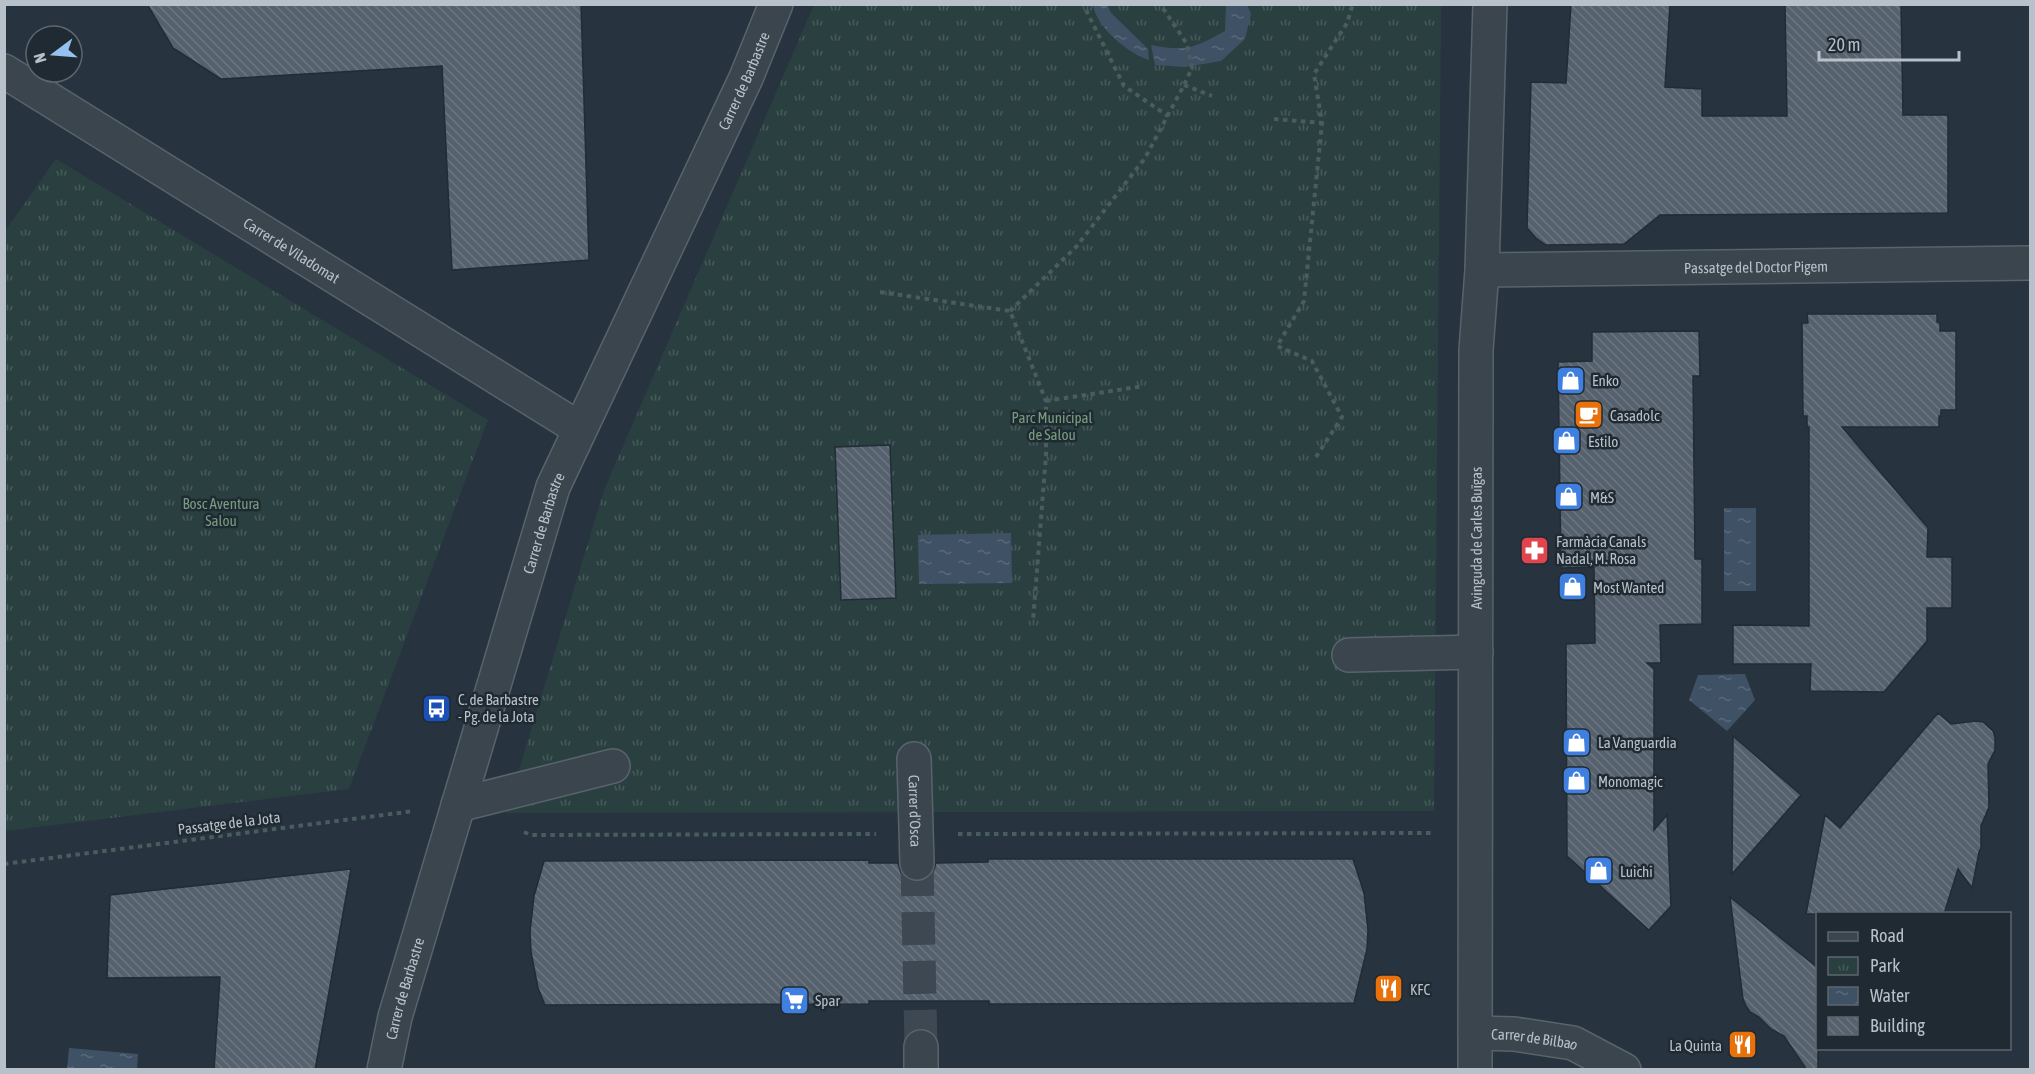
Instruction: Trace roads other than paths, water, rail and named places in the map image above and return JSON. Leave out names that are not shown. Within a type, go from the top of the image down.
[{"type":"street","name":"Carrer de Barbastre","points":[[384,1070],[394,1017],[553,487],[746,78],[777,4]]},
{"type":"street","name":"Avinguda de Carles Buïgas","points":[[1475,1070],[1476,350],[1482,270],[1490,4]]},
{"type":"street","name":"Carrer de Viladomat","points":[[4,71],[580,429]]},
{"type":"street","name":"Passatge del Doctor Pigem","points":[[1482,270],[2031,263]]},
{"type":"street","points":[[1349,655],[1476,652]]},
{"type":"street","name":"Carrer d'Osca","points":[[914,759],[916,849]]},
{"type":"street","points":[[458,805],[613,766]]},
{"type":"street","name":"Carrer de Bilbao","points":[[1475,1033],[1514,1034],[1573,1043],[1624,1070]]},
{"type":"water","points":[[1093,5],[1107,5],[1111,13],[1148,49],[1149,60],[1123,46],[1107,31],[1100,22]]},
{"type":"water","points":[[1226,5],[1247,5],[1251,14],[1245,39],[1221,61],[1185,67],[1155,65],[1151,45],[1173,48],[1190,47],[1225,31]]},
{"type":"water","points":[[1724,508],[1756,508],[1756,591],[1724,591]]},
{"type":"water","points":[[1011,533],[1012,583],[919,584],[918,535]]},
{"type":"water","points":[[1745,674],[1755,700],[1727,731],[1689,700],[1698,675]]},
{"type":"water","points":[[69,1048],[138,1054],[137,1069],[67,1069]]},
{"type":"tunnel","points":[[917,863],[921,1047]]},
{"type":"place","name":"Enko","points":[[1571,380]]},
{"type":"place","name":"Casadolc","points":[[1589,415]]},
{"type":"place","name":"Estilo","points":[[1567,441]]},
{"type":"place","name":"M&S","points":[[1569,497]]},
{"type":"place","name":"Farmàcia Canals Nadal, M. Rosa","points":[[1535,550]]},
{"type":"place","name":"Most Wanted","points":[[1572,587]]},
{"type":"place","name":"C. de Barbastre - Pg. de la Jota","points":[[437,708]]},
{"type":"place","name":"La Vanguardia","points":[[1577,742]]},
{"type":"place","name":"Monomagic","points":[[1577,781]]},
{"type":"place","name":"Luichi","points":[[1599,871]]},
{"type":"place","name":"KFC","points":[[1389,989]]},
{"type":"place","name":"Spar","points":[[794,1000]]},
{"type":"place","name":"La Quinta","points":[[1743,1045]]},
{"type":"park label","name":"Parc Municipal de Salou","points":[[1052,426]]},
{"type":"park label","name":"Bosc Aventura Salou","points":[[221,512]]}]
